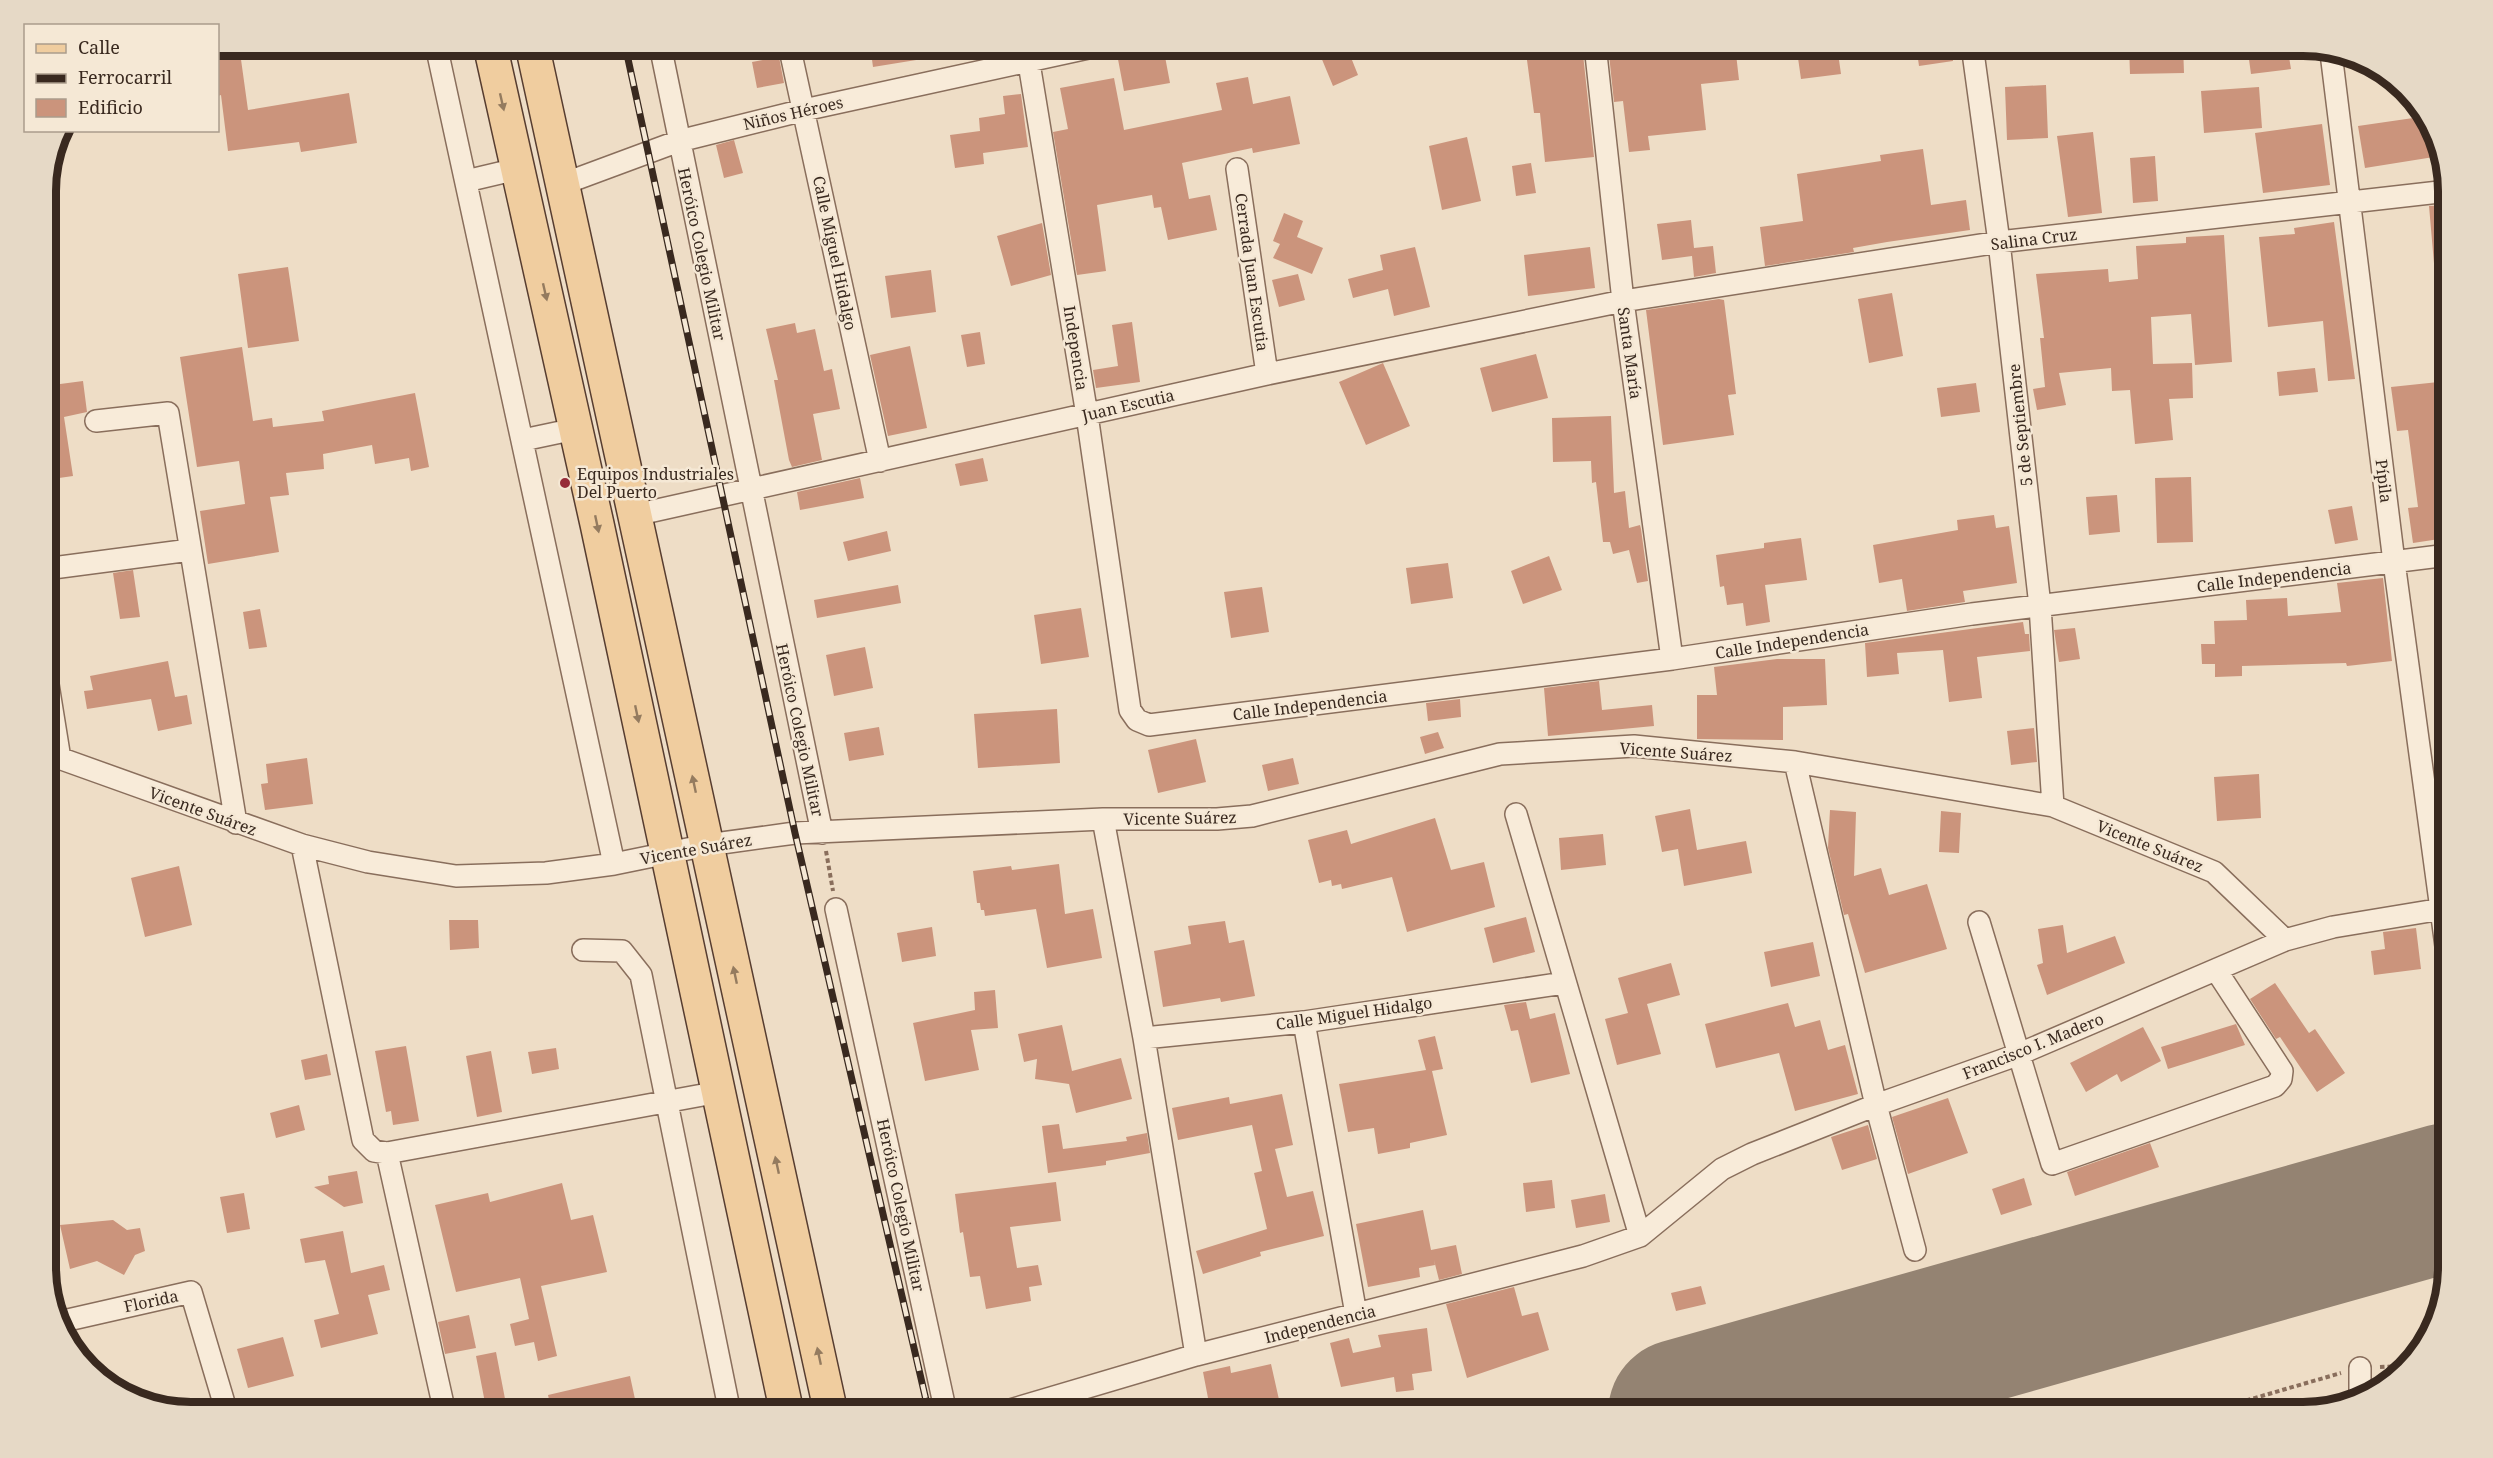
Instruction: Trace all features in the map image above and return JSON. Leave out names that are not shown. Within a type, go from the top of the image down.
[{"type":"main road","points":[[492,56],[576,429],[785,1402]]},
{"type":"main road","points":[[534,56],[829,1402]]},
{"type":"street","points":[[438,56],[614,864]]},
{"type":"street","name":"Heróico Colegio Militar","points":[[662,56],[822,833]]},
{"type":"street","name":"Calle Miguel Hidalgo","points":[[792,56],[880,461]]},
{"type":"street","name":"Niños Héroes","points":[[563,184],[680,141],[1016,56]]},
{"type":"street","name":"Indepencia","points":[[1028,56],[1087,415],[1130,710],[1137,720]]},
{"type":"street","name":"Santa María","points":[[1596,56],[1623,301],[1672,659]]},
{"type":"street","name":"5 de Septiembre","points":[[1974,56],[2000,242],[2040,606],[2053,806]]},
{"type":"street","name":"Pípila","points":[[2332,59],[2394,562],[2438,858]]},
{"type":"street","points":[[466,181],[517,169]]},
{"type":"street","name":"Cerrada Juan Escutia","points":[[1237,169],[1267,374]]},
{"type":"street","name":"Salina Cruz","points":[[1623,301],[2000,242],[2437,192]]},
{"type":"street","name":"Juan Escutia","points":[[635,515],[1267,374],[1623,301]]},
{"type":"street","points":[[96,421],[168,413],[236,823]]},
{"type":"street","points":[[523,440],[576,429]]},
{"type":"street","points":[[56,568],[190,550]]},
{"type":"street","name":"Calle Independencia","points":[[1137,720],[1149,725],[1672,659],[2040,606],[2437,556]]},
{"type":"street","name":"Vicente Suárez","points":[[56,757],[302,845],[368,862],[456,876],[546,873],[614,864],[707,845],[795,833],[1103,819],[1217,819],[1252,816],[1500,754],[1634,746],[1795,762],[2053,806],[2214,872],[2285,940]]},
{"type":"street","points":[[1795,762],[1876,1105],[1915,1250]]},
{"type":"street","points":[[1516,814],[1640,1236]]},
{"type":"street","points":[[1103,819],[1144,1038],[1197,1354]]},
{"type":"street","points":[[302,845],[363,1140],[374,1151],[387,1153],[719,1092]]},
{"type":"street","name":"Heróico Colegio Militar","points":[[836,909],[944,1402]]},
{"type":"street","name":"Francisco I. Madero","points":[[1640,1236],[1722,1169],[1752,1154],[1876,1105],[2017,1055],[2285,940],[2333,927],[2438,909]]},
{"type":"street","points":[[1978,922],[2052,1164],[2275,1086],[2281,1079],[2282,1071],[2216,970]]},
{"type":"street","points":[[583,950],[622,951],[641,975],[728,1402]]},
{"type":"street","name":"Calle Miguel Hidalgo","points":[[1144,1038],[1304,1022],[1564,983]]},
{"type":"street","points":[[1304,1022],[1356,1314]]},
{"type":"street","points":[[387,1153],[443,1402]]},
{"type":"street","name":"Independencia","points":[[1037,1402],[1197,1354],[1583,1256],[1640,1236]]},
{"type":"street","name":"Florida","points":[[66,1320],[191,1292],[224,1402]]},
{"type":"street","points":[[2360,1368],[2360,1389]]},
{"type":"path","name":"Heróico Colegio Militar","points":[[822,833],[836,909]]},
{"type":"path","points":[[2241,1402],[2360,1368]]},
{"type":"building","points":[[219,56],[241,56],[248,110],[349,93],[357,143],[301,152],[299,142],[228,151],[221,95],[219,96]]},
{"type":"building","points":[[872,56],[941,56],[873,67]]},
{"type":"building","points":[[1117,56],[1165,56],[1170,83],[1124,91]]},
{"type":"building","points":[[1321,56],[1350,56],[1358,75],[1333,86]]},
{"type":"building","points":[[1526,56],[1583,56],[1594,157],[1545,162],[1540,113],[1534,113]]},
{"type":"building","points":[[1609,56],[1736,56],[1739,80],[1701,84],[1706,130],[1648,136],[1650,150],[1629,152],[1623,101],[1614,102]]},
{"type":"building","points":[[1798,56],[1838,56],[1841,74],[1801,79]]},
{"type":"building","points":[[1918,56],[1952,56],[1953,61],[1919,66]]},
{"type":"building","points":[[2129,56],[2183,56],[2184,73],[2130,74]]},
{"type":"building","points":[[2249,56],[2289,56],[2291,69],[2251,74]]},
{"type":"building","points":[[779,57],[784,83],[757,88],[752,62]]},
{"type":"building","points":[[1248,77],[1253,104],[1290,96],[1300,144],[1253,153],[1252,148],[1182,163],[1189,199],[1210,195],[1217,230],[1168,240],[1161,207],[1154,208],[1152,195],[1097,205],[1106,271],[1077,275],[1053,132],[1068,129],[1060,88],[1114,78],[1124,130],[1222,110],[1216,83]]},
{"type":"building","points":[[2046,85],[2048,138],[2007,140],[2005,87]]},
{"type":"building","points":[[2259,87],[2262,128],[2204,133],[2201,91]]},
{"type":"building","points":[[1021,94],[1028,147],[983,153],[984,164],[955,168],[950,135],[980,131],[979,118],[1005,114],[1003,96]]},
{"type":"building","points":[[2416,118],[2433,157],[2365,168],[2358,126]]},
{"type":"building","points":[[2322,124],[2330,185],[2263,193],[2255,133]]},
{"type":"building","points":[[2093,132],[2102,213],[2068,217],[2057,136]]},
{"type":"building","points":[[1467,137],[1481,201],[1442,210],[1429,146]]},
{"type":"building","points":[[734,140],[743,173],[724,178],[716,145]]},
{"type":"building","points":[[1923,149],[1931,205],[1966,200],[1970,230],[1887,242],[1853,248],[1854,252],[1765,266],[1760,227],[1803,221],[1797,174],[1881,161],[1880,155]]},
{"type":"building","points":[[2155,156],[2158,201],[2133,203],[2130,158]]},
{"type":"building","points":[[1531,163],[1536,193],[1516,196],[1512,166]]},
{"type":"building","points":[[2429,206],[2437,206],[2437,275],[2435,275]]},
{"type":"building","points":[[1284,213],[1303,221],[1297,237],[1323,248],[1312,274],[1273,258],[1280,244],[1273,241]]},
{"type":"building","points":[[1691,220],[1694,248],[1713,246],[1716,273],[1694,277],[1692,256],[1662,260],[1657,224]]},
{"type":"building","points":[[2334,222],[2355,379],[2328,381],[2323,321],[2268,327],[2259,237],[2295,234],[2294,228]]},
{"type":"building","points":[[1042,223],[1051,275],[1011,286],[997,236]]},
{"type":"building","points":[[2224,235],[2232,362],[2195,365],[2191,314],[2151,317],[2153,364],[2192,363],[2193,398],[2169,399],[2173,440],[2135,444],[2130,390],[2112,391],[2111,368],[2059,373],[2066,405],[2037,410],[2033,389],[2045,387],[2040,338],[2044,338],[2036,274],[2108,269],[2109,282],[2138,279],[2136,246],[2186,243],[2186,237]]},
{"type":"building","points":[[1415,247],[1430,307],[1394,316],[1388,289],[1353,298],[1348,279],[1383,270],[1380,255]]},
{"type":"building","points":[[1590,247],[1595,288],[1528,296],[1524,255]]},
{"type":"building","points":[[288,267],[299,341],[248,348],[238,274]]},
{"type":"building","points":[[931,270],[936,312],[891,318],[885,276]]},
{"type":"building","points":[[1298,274],[1305,300],[1279,307],[1272,280]]},
{"type":"building","points":[[1892,293],[1903,356],[1869,363],[1858,299]]},
{"type":"building","points":[[1724,300],[1736,394],[1728,395],[1734,435],[1663,445],[1646,310]]},
{"type":"building","points":[[1132,322],[1140,382],[1096,388],[1093,370],[1118,366],[1112,325]]},
{"type":"building","points":[[795,323],[797,333],[815,329],[824,371],[832,369],[840,409],[813,414],[822,460],[792,467],[774,380],[778,380],[766,329]]},
{"type":"building","points":[[980,332],[985,364],[967,367],[961,335]]},
{"type":"building","points":[[910,346],[927,428],[888,436],[870,355]]},
{"type":"building","points":[[242,347],[253,421],[272,418],[273,427],[324,421],[322,411],[415,393],[429,467],[411,471],[409,458],[375,464],[372,445],[323,454],[324,469],[286,473],[289,495],[270,497],[279,552],[208,564],[200,511],[245,504],[239,461],[197,467],[180,357]]},
{"type":"building","points":[[1536,354],[1548,398],[1492,412],[1480,368]]},
{"type":"building","points":[[1383,363],[1410,426],[1366,445],[1339,382]]},
{"type":"building","points":[[2315,368],[2318,392],[2279,396],[2277,372]]},
{"type":"building","points":[[83,381],[87,412],[64,417],[73,476],[56,478],[56,385]]},
{"type":"building","points":[[2437,382],[2437,539],[2413,543],[2408,508],[2418,507],[2408,430],[2397,431],[2391,387]]},
{"type":"building","points":[[1976,383],[1980,412],[1941,417],[1937,388]]},
{"type":"building","points":[[1611,416],[1614,493],[1625,491],[1629,528],[1640,525],[1648,581],[1637,583],[1629,550],[1613,554],[1610,542],[1603,542],[1596,482],[1592,483],[1591,461],[1553,462],[1552,418]]},
{"type":"building","points":[[983,458],[988,481],[960,486],[955,464]]},
{"type":"building","points":[[2191,477],[2193,542],[2157,543],[2155,478]]},
{"type":"building","points":[[860,478],[864,498],[800,510],[797,492]]},
{"type":"building","points":[[2117,495],[2120,532],[2089,535],[2086,497]]},
{"type":"building","points":[[2352,506],[2358,540],[2335,544],[2328,510]]},
{"type":"building","points":[[1994,515],[1996,528],[2009,526],[2017,583],[1963,591],[1965,602],[1907,611],[1902,579],[1879,583],[1873,545],[1958,530],[1957,520]]},
{"type":"building","points":[[887,531],[891,551],[848,561],[843,542]]},
{"type":"building","points":[[1801,538],[1807,580],[1765,585],[1770,622],[1746,626],[1743,603],[1727,605],[1724,586],[1720,587],[1716,555],[1764,548],[1764,543]]},
{"type":"building","points":[[1549,556],[1562,590],[1523,604],[1511,571]]},
{"type":"building","points":[[1448,563],[1453,598],[1411,604],[1406,568]]},
{"type":"building","points":[[133,570],[140,617],[120,619],[113,573]]},
{"type":"building","points":[[2383,578],[2392,661],[2347,666],[2346,663],[2242,666],[2242,676],[2215,677],[2215,664],[2202,664],[2201,644],[2215,644],[2214,621],[2247,620],[2246,600],[2287,598],[2288,616],[2341,612],[2337,583]]},
{"type":"building","points":[[898,585],[901,603],[817,618],[814,600]]},
{"type":"building","points":[[1262,587],[1269,632],[1231,638],[1224,592]]},
{"type":"building","points":[[1081,608],[1089,657],[1041,664],[1034,615]]},
{"type":"building","points":[[260,609],[267,647],[249,649],[243,612]]},
{"type":"building","points":[[2023,622],[2025,634],[2029,634],[2030,651],[1977,657],[1982,698],[1949,702],[1943,650],[1897,653],[1899,674],[1867,677],[1865,643]]},
{"type":"building","points":[[2075,628],[2080,659],[2059,662],[2054,630]]},
{"type":"building","points":[[865,647],[873,688],[834,696],[826,655]]},
{"type":"building","points":[[1777,659],[1825,659],[1827,705],[1783,707],[1783,740],[1697,739],[1697,695],[1717,695],[1714,667]]},
{"type":"building","points":[[168,661],[175,697],[187,695],[192,724],[158,731],[151,699],[87,709],[84,691],[93,690],[90,676]]},
{"type":"building","points":[[1599,681],[1602,710],[1652,705],[1654,726],[1548,736],[1544,688]]},
{"type":"building","points":[[1460,699],[1461,717],[1428,721],[1426,703]]},
{"type":"building","points":[[1057,709],[1060,763],[978,768],[974,714]]},
{"type":"building","points":[[879,727],[884,755],[849,761],[844,733]]},
{"type":"building","points":[[2034,728],[2037,762],[2011,765],[2007,731]]},
{"type":"building","points":[[1438,732],[1444,748],[1425,754],[1420,737]]},
{"type":"building","points":[[1196,739],[1206,782],[1158,793],[1148,750]]},
{"type":"building","points":[[307,758],[313,804],[265,810],[261,784],[268,783],[266,764]]},
{"type":"building","points":[[1293,758],[1299,784],[1268,791],[1262,765]]},
{"type":"building","points":[[2259,774],[2261,818],[2217,821],[2214,777]]},
{"type":"building","points":[[1690,809],[1697,850],[1746,841],[1752,873],[1684,886],[1678,849],[1662,852],[1655,816]]},
{"type":"building","points":[[1830,810],[1856,812],[1854,876],[1881,868],[1889,895],[1927,884],[1947,949],[1865,973],[1848,914],[1844,915],[1828,848]]},
{"type":"building","points":[[1941,811],[1961,813],[1959,853],[1939,852]]},
{"type":"building","points":[[1435,818],[1451,870],[1484,862],[1495,907],[1407,932],[1392,877],[1342,889],[1341,884],[1332,886],[1331,880],[1319,883],[1308,840],[1347,830],[1351,844]]},
{"type":"building","points":[[1603,834],[1606,865],[1561,870],[1559,838]]},
{"type":"building","points":[[1059,864],[1065,914],[1093,909],[1102,958],[1047,968],[1036,909],[985,916],[980,903],[977,903],[973,871],[1011,866],[1012,870]]},
{"type":"building","points":[[179,866],[192,925],[145,937],[131,878]]},
{"type":"building","points":[[1526,917],[1535,952],[1493,963],[1484,928]]},
{"type":"building","points":[[449,920],[478,920],[479,948],[450,950]]},
{"type":"building","points":[[1225,921],[1229,943],[1244,940],[1255,996],[1221,1002],[1220,998],[1163,1007],[1154,951],[1191,944],[1188,926]]},
{"type":"building","points":[[2063,925],[2067,953],[2115,936],[2125,963],[2047,995],[2037,965],[2043,963],[2038,929]]},
{"type":"building","points":[[932,927],[936,956],[902,962],[897,933]]},
{"type":"building","points":[[2416,928],[2421,969],[2374,975],[2371,951],[2385,949],[2383,932]]},
{"type":"building","points":[[1813,942],[1820,976],[1771,987],[1764,952]]},
{"type":"building","points":[[1671,963],[1680,995],[1647,1004],[1661,1054],[1617,1065],[1605,1019],[1628,1013],[1618,978]]},
{"type":"building","points":[[2275,983],[2309,1033],[2315,1029],[2345,1073],[2317,1092],[2280,1037],[2276,1039],[2250,999]]},
{"type":"building","points":[[995,990],[998,1028],[971,1030],[979,1070],[925,1081],[913,1023],[975,1010],[974,992]]},
{"type":"building","points":[[1526,1002],[1530,1019],[1555,1013],[1570,1074],[1531,1083],[1518,1030],[1511,1031],[1504,1005]]},
{"type":"building","points":[[1788,1003],[1795,1027],[1820,1020],[1828,1050],[1845,1045],[1858,1094],[1795,1111],[1779,1053],[1716,1068],[1705,1024]]},
{"type":"building","points":[[2236,1024],[2245,1045],[2168,1069],[2161,1047]]},
{"type":"building","points":[[1062,1025],[1072,1071],[1121,1058],[1132,1099],[1076,1113],[1069,1084],[1035,1079],[1037,1059],[1024,1062],[1018,1034]]},
{"type":"building","points":[[2143,1027],[2161,1061],[2121,1082],[2117,1074],[2086,1092],[2070,1063]]},
{"type":"building","points":[[1435,1036],[1443,1069],[1432,1071],[1447,1135],[1410,1143],[1410,1148],[1378,1154],[1374,1128],[1348,1132],[1339,1084],[1426,1070],[1418,1040]]},
{"type":"building","points":[[406,1046],[419,1121],[393,1125],[391,1111],[386,1112],[375,1051]]},
{"type":"building","points":[[556,1048],[559,1069],[532,1074],[528,1052]]},
{"type":"building","points":[[491,1051],[502,1112],[477,1117],[466,1056]]},
{"type":"building","points":[[327,1054],[331,1075],[305,1080],[301,1060]]},
{"type":"building","points":[[1282,1094],[1293,1145],[1275,1149],[1287,1197],[1313,1191],[1324,1236],[1260,1252],[1261,1256],[1203,1274],[1196,1251],[1267,1229],[1254,1173],[1262,1171],[1252,1125],[1178,1140],[1172,1108],[1229,1097],[1230,1104]]},
{"type":"building","points":[[1948,1098],[1968,1153],[1908,1174],[1892,1117]]},
{"type":"building","points":[[299,1105],[305,1130],[276,1138],[270,1113]]},
{"type":"building","points":[[1059,1124],[1063,1149],[1127,1141],[1126,1137],[1147,1133],[1150,1153],[1106,1161],[1106,1165],[1048,1173],[1042,1126]]},
{"type":"building","points":[[1868,1125],[1877,1159],[1842,1170],[1831,1137]]},
{"type":"building","points":[[2150,1143],[2159,1167],[2075,1196],[2067,1172]]},
{"type":"building","points":[[357,1171],[363,1203],[344,1207],[314,1187],[329,1184],[328,1176]]},
{"type":"building","points":[[2024,1178],[2032,1205],[2001,1215],[1992,1189]]},
{"type":"building","points":[[1552,1180],[1555,1208],[1526,1212],[1523,1183]]},
{"type":"building","points":[[1056,1182],[1061,1221],[1010,1227],[1017,1268],[1038,1265],[1042,1285],[1029,1287],[1031,1301],[986,1309],[980,1276],[970,1277],[963,1232],[960,1233],[955,1194]]},
{"type":"building","points":[[562,1183],[571,1220],[593,1215],[607,1272],[541,1286],[557,1356],[538,1361],[534,1342],[515,1346],[510,1324],[529,1319],[520,1278],[456,1292],[435,1205],[488,1193],[490,1202]]},
{"type":"building","points":[[244,1193],[250,1229],[227,1233],[220,1197]]},
{"type":"building","points":[[1605,1194],[1610,1222],[1576,1228],[1571,1200]]},
{"type":"building","points":[[1423,1210],[1431,1250],[1456,1245],[1462,1274],[1439,1280],[1434,1260],[1435,1265],[1419,1268],[1420,1277],[1368,1287],[1356,1224]]},
{"type":"building","points":[[113,1220],[127,1230],[140,1228],[145,1251],[135,1255],[124,1275],[97,1261],[70,1269],[60,1225]]},
{"type":"building","points":[[343,1231],[351,1273],[384,1265],[390,1290],[368,1295],[378,1334],[321,1348],[314,1320],[339,1314],[325,1260],[305,1263],[300,1239]]},
{"type":"building","points":[[1701,1286],[1706,1304],[1676,1311],[1671,1293]]},
{"type":"building","points":[[1514,1287],[1522,1316],[1538,1312],[1549,1350],[1467,1378],[1446,1304]]},
{"type":"building","points":[[469,1315],[476,1348],[445,1354],[438,1322]]},
{"type":"building","points":[[1427,1328],[1432,1371],[1412,1374],[1414,1390],[1396,1392],[1394,1377],[1341,1387],[1330,1343],[1349,1338],[1353,1353],[1381,1347],[1378,1335]]},
{"type":"building","points":[[283,1337],[294,1376],[248,1388],[237,1349]]},
{"type":"building","points":[[496,1352],[506,1402],[485,1402],[476,1356]]},
{"type":"building","points":[[1271,1364],[1280,1402],[1188,1402],[1208,1398],[1203,1372],[1230,1366],[1231,1373]]},
{"type":"building","points":[[630,1376],[636,1402],[550,1402],[548,1395]]},
{"type":"runway","points":[[1721,1402],[2438,1200]]},
{"type":"railway","points":[[627,56],[795,833],[926,1402]]},
{"type":"place","name":"Equipos Industriales Del Puerto","points":[[565,483]]}]
